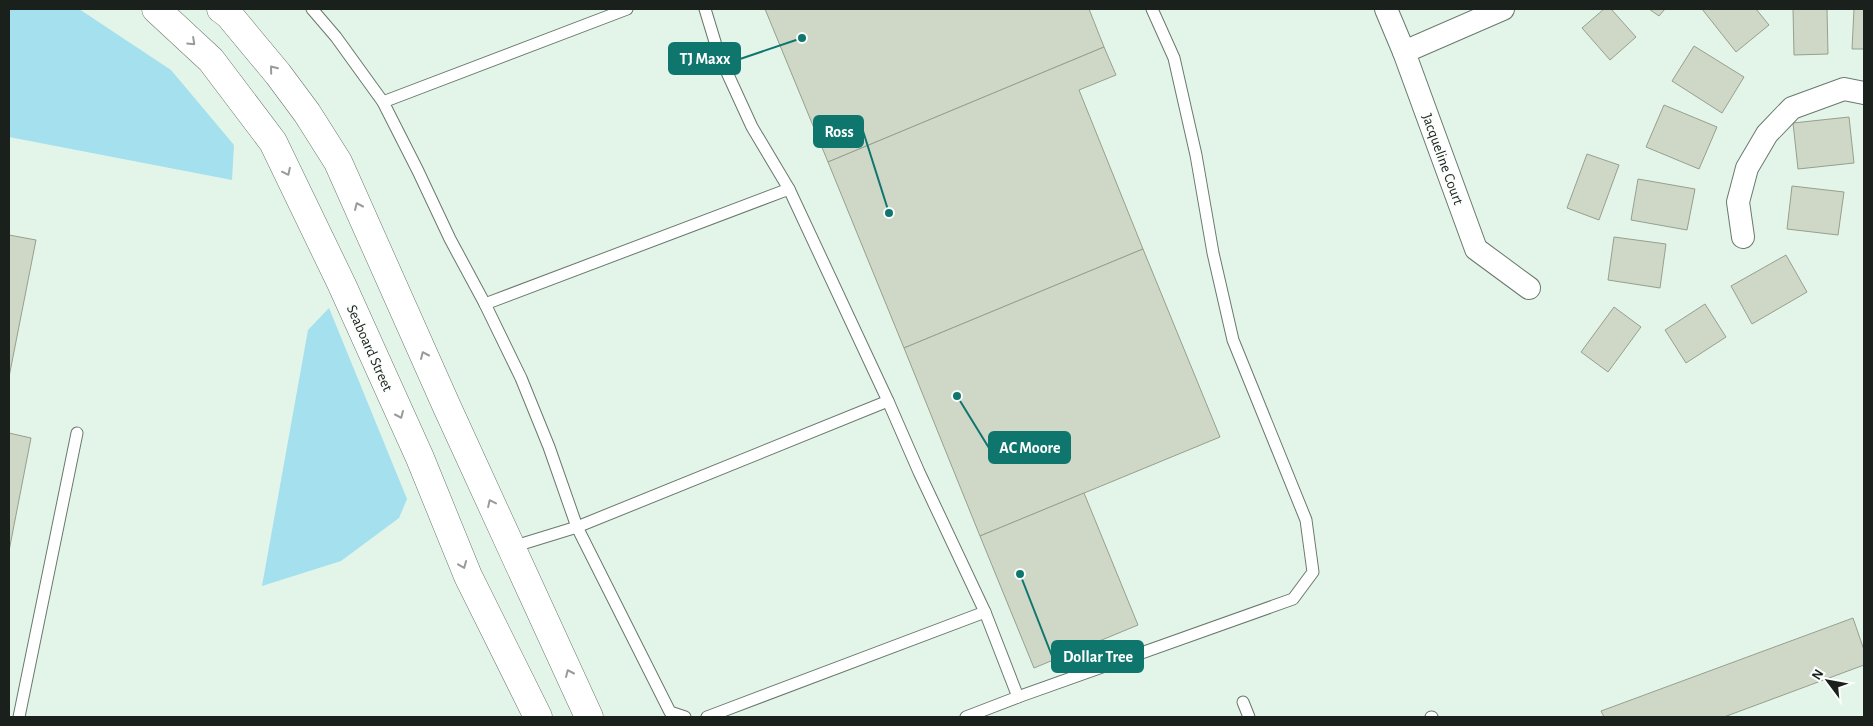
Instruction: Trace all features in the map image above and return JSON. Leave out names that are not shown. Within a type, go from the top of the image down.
[{"type":"street","name":"Seaboard Street","points":[[156,9],[211,60],[273,142],[342,285],[420,458],[468,576],[538,717]]},
{"type":"street","points":[[221,9],[229,15],[278,74],[307,113],[338,162],[447,408],[589,717]]},
{"type":"street","name":"Jacqueline Court","points":[[1386,9],[1404,52],[1476,249],[1529,288]]},
{"type":"street","points":[[1404,52],[1503,9]]},
{"type":"street","points":[[1743,237],[1738,202],[1747,168],[1767,134],[1792,108],[1844,88],[1864,93]]},
{"type":"lane","points":[[312,9],[336,37],[383,102],[521,378],[578,527],[670,712],[685,717]]},
{"type":"lane","points":[[383,102],[627,9]]},
{"type":"lane","points":[[706,9],[723,64],[752,127],[789,189],[985,612],[1018,697]]},
{"type":"lane","points":[[966,717],[1292,599],[1313,572],[1306,520],[1234,340],[1213,252],[1196,155],[1174,58],[1152,9]]},
{"type":"lane","points":[[485,304],[789,189]]},
{"type":"lane","points":[[512,547],[578,527],[888,402]]},
{"type":"lane","points":[[19,717],[77,433]]},
{"type":"lane","points":[[707,717],[985,612]]},
{"type":"lane","points":[[1243,702],[1249,717]]},
{"type":"water","points":[[9,9],[79,9],[171,70],[234,145],[232,180],[9,137]]},
{"type":"water","points":[[329,308],[407,499],[399,518],[341,561],[262,586],[308,330]]},
{"type":"building","points":[[765,9],[1089,9],[1104,47],[828,162]]},
{"type":"building","points":[[1604,9],[1611,9],[1636,37],[1610,60],[1582,28]]},
{"type":"building","points":[[1649,9],[1665,9],[1659,16]]},
{"type":"building","points":[[1702,9],[1756,9],[1769,25],[1736,52]]},
{"type":"building","points":[[1793,9],[1827,9],[1828,54],[1794,55]]},
{"type":"building","points":[[1854,9],[1864,9],[1864,49],[1852,49]]},
{"type":"building","points":[[1694,46],[1744,77],[1722,113],[1672,81]]},
{"type":"building","points":[[1104,47],[1116,75],[1079,90],[1143,249],[904,348],[828,162]]},
{"type":"building","points":[[1664,105],[1717,127],[1699,169],[1646,147]]},
{"type":"building","points":[[1849,117],[1854,163],[1798,169],[1793,123]]},
{"type":"building","points":[[1587,154],[1619,165],[1599,220],[1567,208]]},
{"type":"building","points":[[1638,179],[1695,189],[1687,230],[1631,220]]},
{"type":"building","points":[[1792,186],[1844,192],[1838,235],[1787,229]]},
{"type":"building","points":[[9,235],[36,240],[9,377]]},
{"type":"building","points":[[1614,237],[1666,244],[1660,288],[1608,280]]},
{"type":"building","points":[[1143,249],[1220,437],[980,536],[904,348]]},
{"type":"building","points":[[1786,255],[1807,292],[1752,324],[1731,286]]},
{"type":"building","points":[[1705,304],[1726,337],[1686,363],[1665,330]]},
{"type":"building","points":[[1614,307],[1641,327],[1608,372],[1581,352]]},
{"type":"building","points":[[9,433],[31,438],[9,551]]},
{"type":"building","points":[[1084,493],[1138,625],[1034,668],[980,536]]},
{"type":"building","points":[[1853,618],[1864,650],[1864,665],[1724,717],[1604,717],[1601,711]]},
{"type":"place","name":"TJ Maxx","points":[[802,38]]},
{"type":"place","name":"Ross","points":[[889,213]]},
{"type":"place","name":"AC Moore","points":[[957,396]]},
{"type":"place","name":"Dollar Tree","points":[[1020,574]]}]
